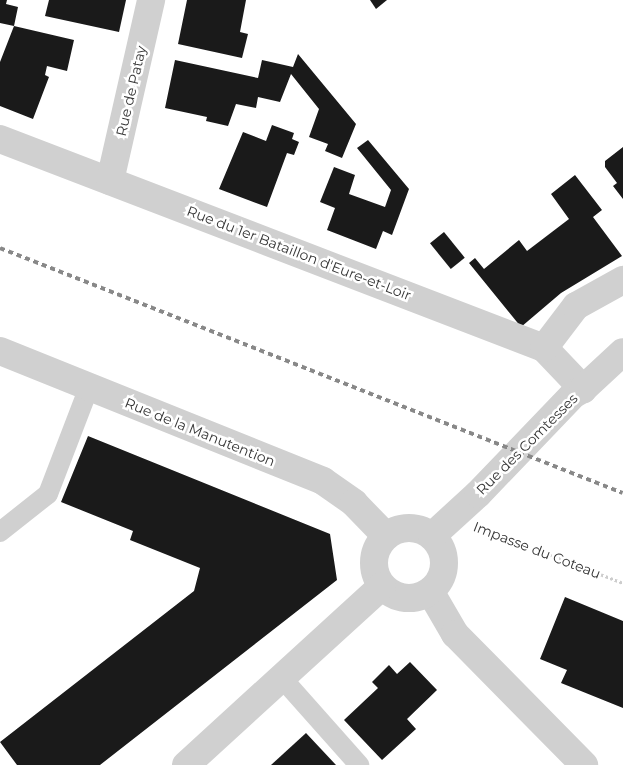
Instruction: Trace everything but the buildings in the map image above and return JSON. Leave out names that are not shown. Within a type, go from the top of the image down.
[{"type":"street","name":"Rue de Patay","points":[[110,181],[151,0]]},
{"type":"street","name":"Rue du 1er Bataillon d'Eure-et-Loir","points":[[0,139],[544,348],[578,392]]},
{"type":"street","points":[[544,348],[576,306],[623,280]]},
{"type":"street","name":"Rue de la Manutention","points":[[0,351],[324,482],[354,504],[386,536]]},
{"type":"street","name":"Rue des Comtesses","points":[[432,536],[451,516],[478,494],[578,392],[623,352]]},
{"type":"street","points":[[414,528],[432,536],[441,550],[444,565],[437,584],[430,591],[410,598],[399,597],[382,586],[373,566],[374,554],[386,536],[395,531],[414,528]]},
{"type":"street","points":[[186,765],[382,586]]},
{"type":"street","points":[[430,591],[455,634],[584,765]]},
{"type":"lane","points":[[0,532],[48,494],[89,387]]},
{"type":"lane","points":[[281,678],[359,765]]},
{"type":"path","name":"Impasse du Coteau","points":[[451,516],[623,583]]},
{"type":"railway","points":[[0,248],[623,493]]}]
